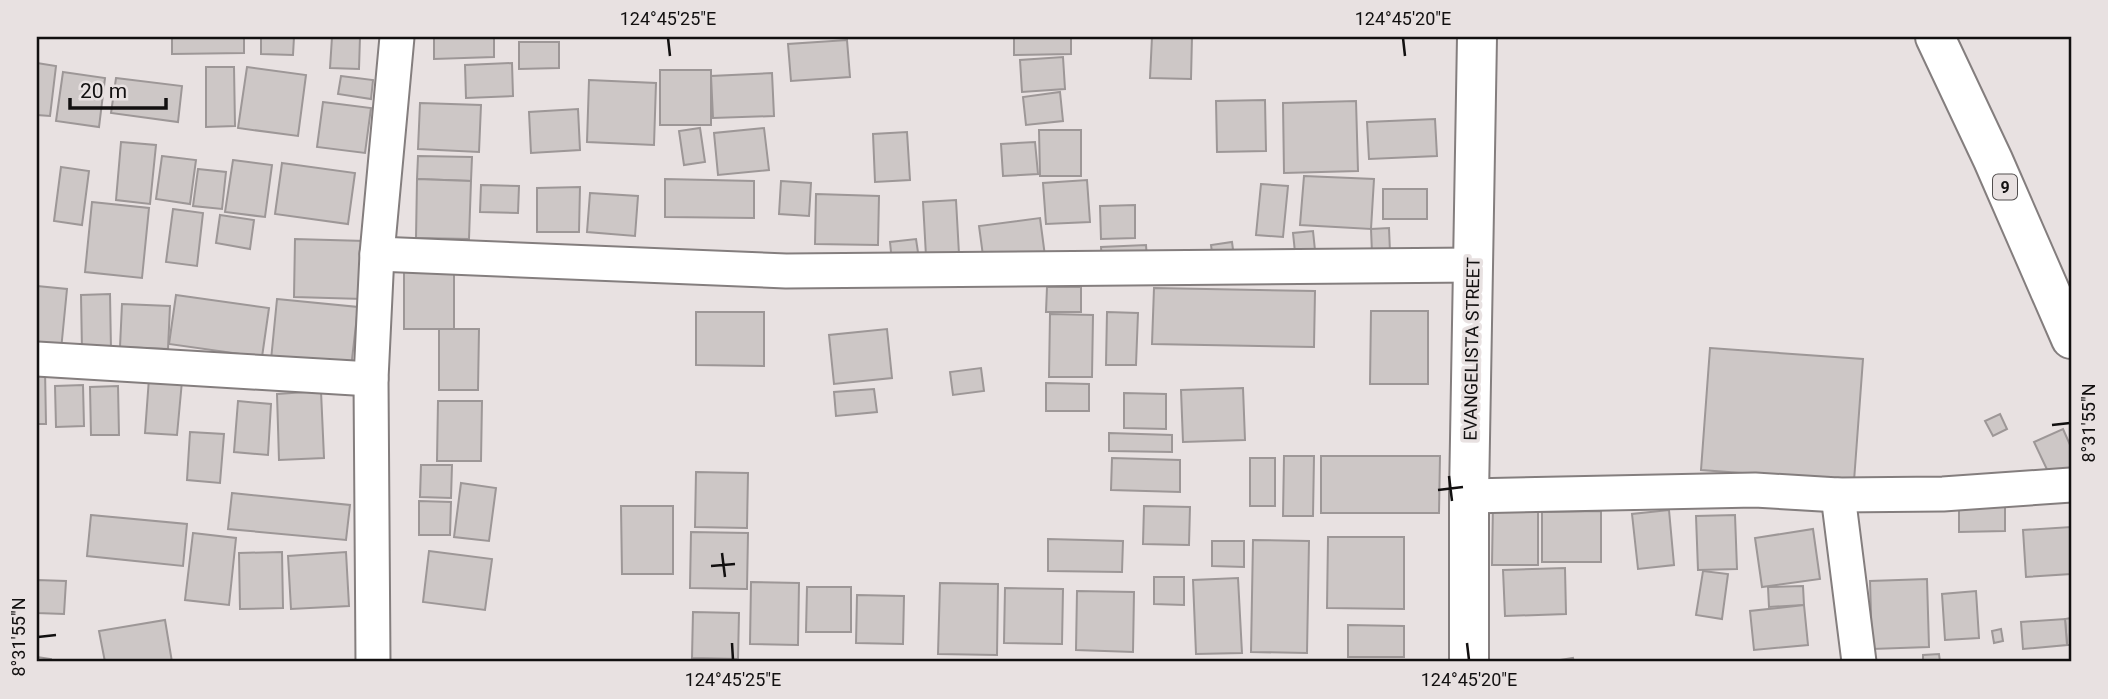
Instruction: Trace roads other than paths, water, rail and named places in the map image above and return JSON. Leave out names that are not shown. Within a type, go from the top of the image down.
[{"type":"main road","name":"EVANGELISTA STREET","points":[[1469,662],[1469,496],[1477,37]]},
{"type":"main road","name":"9","points":[[1935,37],[2004,184],[2071,339]]},
{"type":"street","points":[[373,662],[370,379],[377,254],[397,37]]},
{"type":"street","points":[[377,254],[786,271],[1474,264]]},
{"type":"street","points":[[37,359],[370,379]]},
{"type":"street","points":[[1469,496],[1755,490],[1838,495],[1943,494],[2071,485]]},
{"type":"street","points":[[1838,495],[1859,662]]}]
